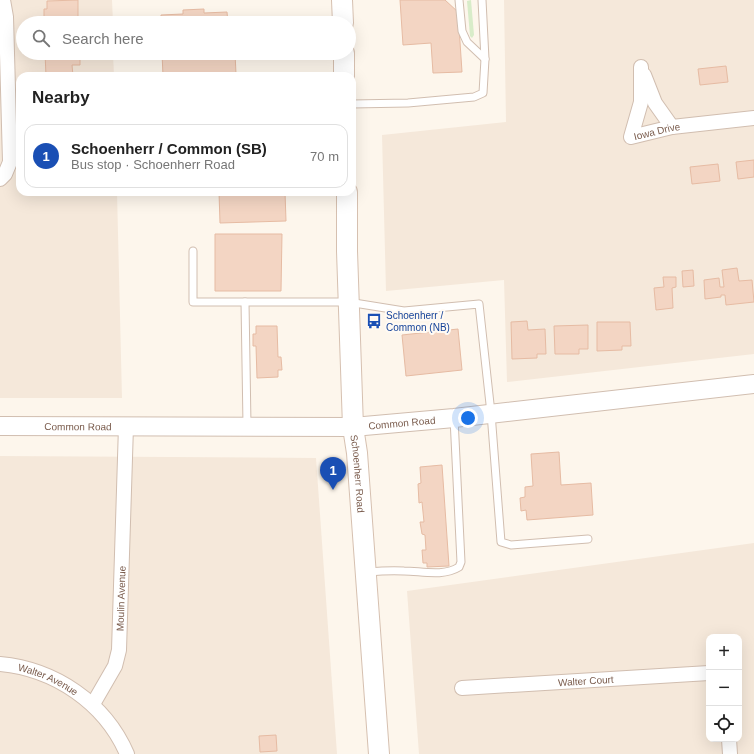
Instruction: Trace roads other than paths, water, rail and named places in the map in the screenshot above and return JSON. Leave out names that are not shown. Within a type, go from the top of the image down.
[{"type":"main road","points":[[342,0],[343,16]]},
{"type":"main road","points":[[344,60],[344,72]]},
{"type":"main road","name":"Schoenherr Road","points":[[347,196],[348,302],[353,427],[357,453],[379,754]]},
{"type":"street","points":[[1,178],[10,162],[6,17],[3,0]]},
{"type":"street","name":"Iowa Drive","points":[[672,127],[655,103],[641,67],[641,102],[631,137],[672,127],[754,118]]},
{"type":"street","name":"Common Road","points":[[0,426],[247,425],[353,427],[454,418],[754,384]]},
{"type":"street","name":"Moulin Avenue","points":[[93,704],[115,666],[119,650],[126,426]]},
{"type":"street","name":"Walter Avenue","points":[[0,664],[23,667],[48,676],[70,687],[93,704]]},
{"type":"street","name":"Walter Court","points":[[462,688],[706,673]]},
{"type":"street","points":[[93,704],[115,731],[127,754]]},
{"type":"street","points":[[729,742],[730,754]]},
{"type":"lane","points":[[460,0],[462,31],[467,42],[484,59]]},
{"type":"lane","points":[[356,104],[474,97],[483,93],[484,59],[482,0]]},
{"type":"lane","points":[[193,251],[193,302],[348,302],[404,311],[479,304],[491,413],[501,542],[511,545],[588,539]]},
{"type":"lane","points":[[245,302],[247,425]]},
{"type":"lane","points":[[366,572],[405,571],[422,573],[450,570],[459,567],[461,562],[454,418]]},
{"type":"place","name":"Schoenherr / Common (NB)","points":[[374,321]]},
{"type":"place","name":"Schoenherr / Common (SB)","points":[[333,490]]}]
